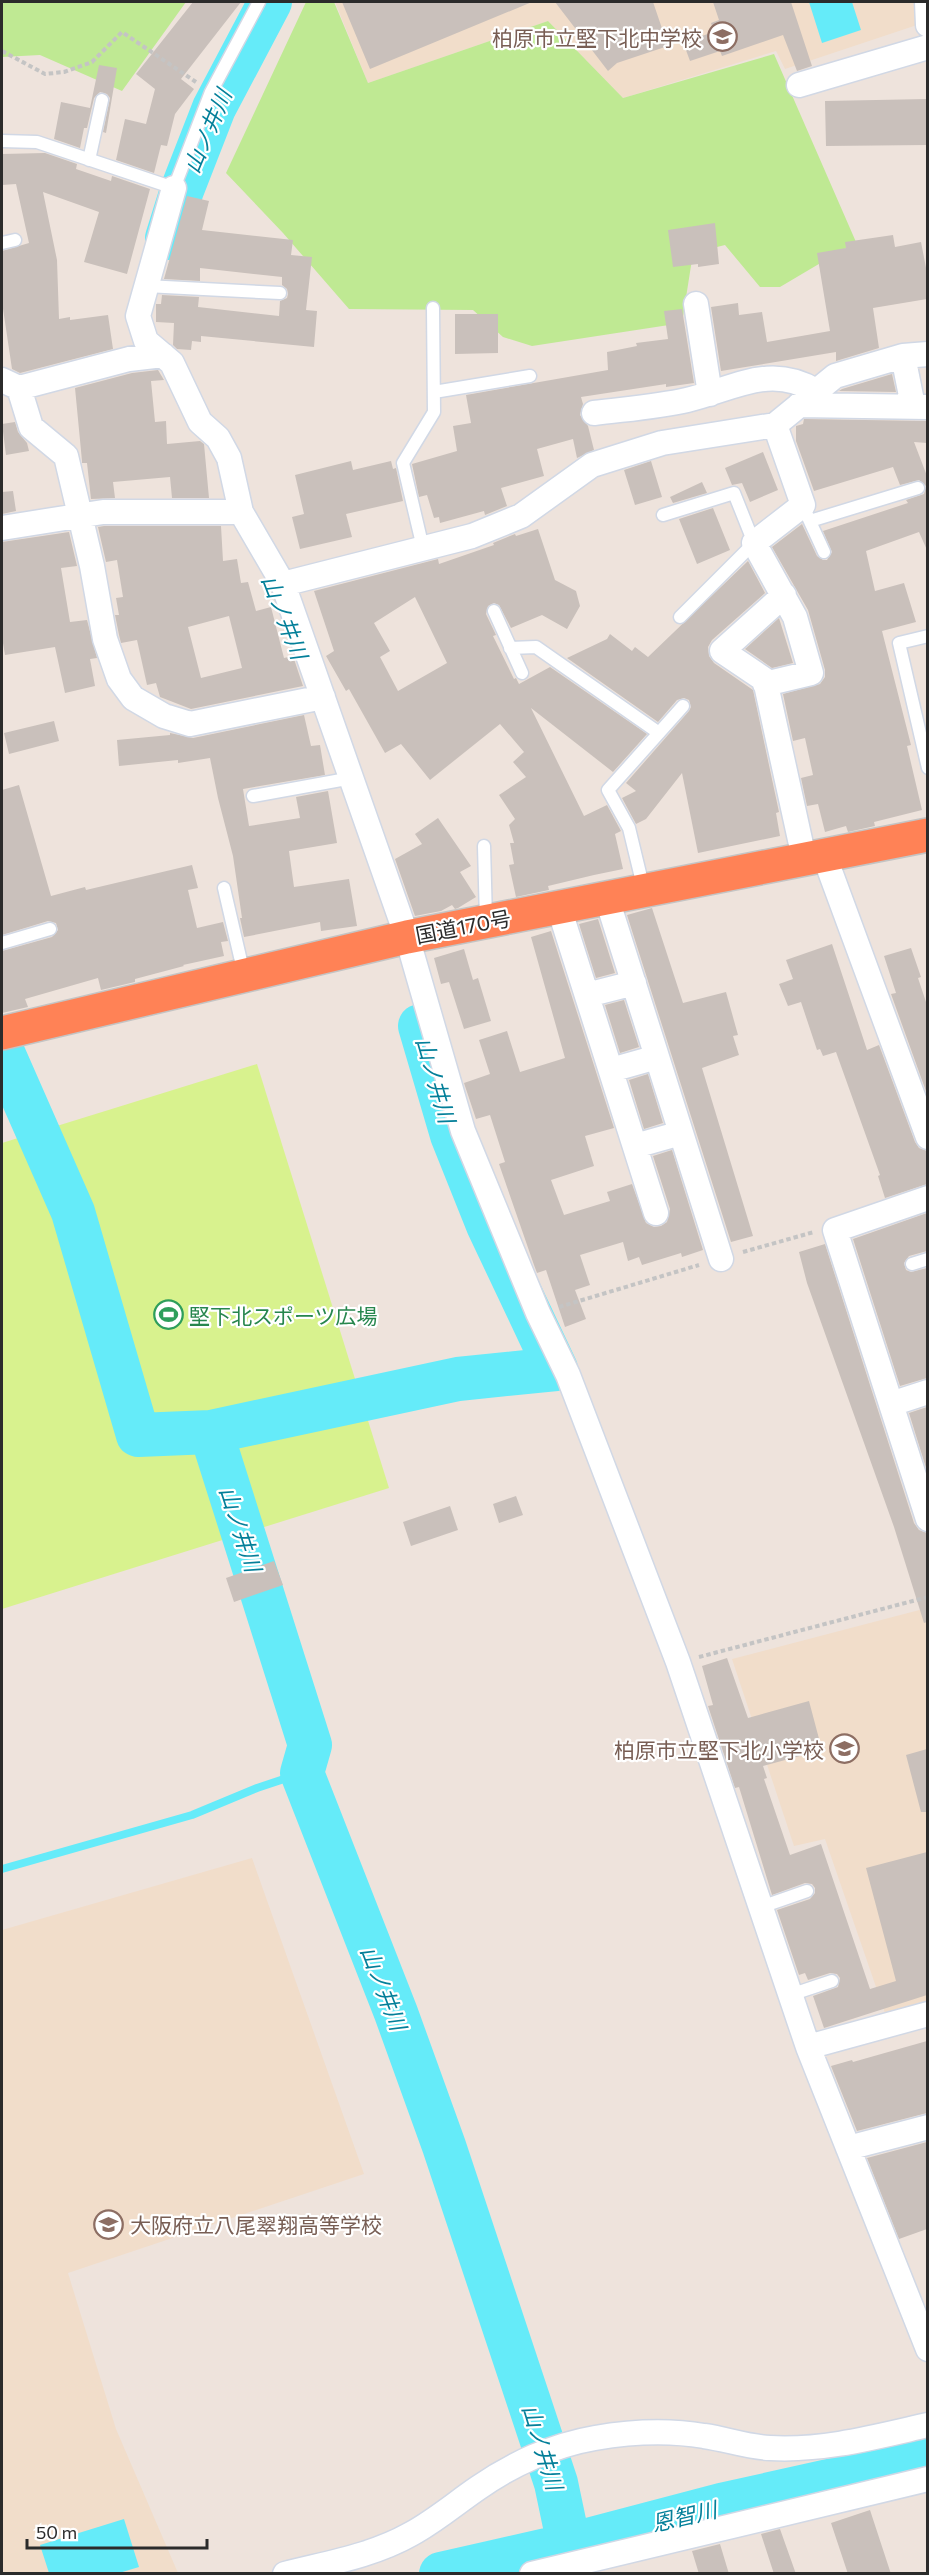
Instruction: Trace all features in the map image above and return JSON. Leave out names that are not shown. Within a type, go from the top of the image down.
[{"type":"highway","name":"国道170号","points":[[2,1033],[407,937],[927,835]]},
{"type":"street","points":[[927,2],[927,25]]},
{"type":"street","points":[[800,86],[927,47]]},
{"type":"street","points":[[174,188],[138,316],[146,341],[172,363],[200,422],[218,438],[229,458],[241,512],[283,584],[407,937],[463,1131],[538,1313],[568,1375],[678,1662],[808,2048],[927,2349]]},
{"type":"street","points":[[696,304],[710,394]]},
{"type":"street","points":[[283,584],[472,536],[521,516],[592,465],[662,443],[775,425],[835,376],[903,356],[927,354]]},
{"type":"street","points":[[163,355],[129,359],[10,384],[31,427],[66,456],[92,566],[105,639],[119,679],[133,698],[164,716],[190,724],[323,697]]},
{"type":"street","points":[[808,398],[920,406],[903,356]]},
{"type":"street","points":[[594,413],[685,400],[755,379],[798,380],[808,398]]},
{"type":"street","points":[[765,684],[812,673],[795,617],[754,543],[807,513],[775,425]]},
{"type":"street","points":[[2,528],[103,512],[241,512]]},
{"type":"street","points":[[784,595],[722,651],[765,680],[814,857],[927,1137]]},
{"type":"street","points":[[607,899],[721,1259]]},
{"type":"street","points":[[559,908],[656,1213]]},
{"type":"street","points":[[587,995],[634,982]]},
{"type":"street","points":[[611,1070],[657,1057]]},
{"type":"street","points":[[635,1146],[681,1133]]},
{"type":"street","points":[[927,1198],[835,1230],[927,1519]]},
{"type":"street","points":[[891,1404],[927,1392]]},
{"type":"street","points":[[808,2048],[927,2014]]},
{"type":"street","points":[[848,2148],[927,2127]]},
{"type":"street","points":[[285,2574],[362,2555],[409,2536],[499,2474],[537,2456],[576,2442],[650,2432],[704,2436],[745,2446],[801,2449],[927,2426]]},
{"type":"street","points":[[532,2574],[927,2478]]},
{"type":"lane","points":[[2,141],[37,142],[174,188],[211,92],[259,2]]},
{"type":"lane","points":[[89,160],[102,100]]},
{"type":"lane","points":[[2,243],[15,240]]},
{"type":"lane","points":[[146,286],[279,293]]},
{"type":"lane","points":[[423,548],[403,463],[434,412],[433,308]]},
{"type":"lane","points":[[434,392],[530,376]]},
{"type":"lane","points":[[824,552],[807,513],[918,488]]},
{"type":"lane","points":[[663,515],[734,492],[754,543],[680,616]]},
{"type":"lane","points":[[494,610],[522,673]]},
{"type":"lane","points":[[927,636],[899,643],[927,768]]},
{"type":"lane","points":[[510,648],[536,647],[659,733]]},
{"type":"lane","points":[[644,891],[629,828],[608,790],[683,706]]},
{"type":"lane","points":[[253,796],[352,778]]},
{"type":"lane","points":[[484,846],[486,922]]},
{"type":"lane","points":[[224,888],[244,976]]},
{"type":"lane","points":[[2,943],[50,929]]},
{"type":"lane","points":[[912,1264],[927,1259]]},
{"type":"lane","points":[[761,1907],[807,1891]]},
{"type":"lane","points":[[790,1995],[832,1981]]},
{"type":"path","points":[[2,51],[45,74],[64,72],[92,62],[122,32],[211,92]]},
{"type":"path","points":[[538,1313],[811,1232],[835,1230]]},
{"type":"path","points":[[678,1662],[927,1598]]},
{"type":"shaded area","name":"柏原市立堅下北中学校","points":[[335,2],[918,2],[920,24],[785,69],[776,51],[623,98],[548,21],[368,83]]},
{"type":"shaded area","name":"柏原市立堅下北小学校","points":[[927,1608],[927,2003],[885,2013],[825,1839],[794,1846],[732,1659]]},
{"type":"shaded area","name":"大阪府立八尾翠翔高等学校","points":[[252,1858],[364,2174],[68,2273],[116,2429],[178,2573],[2,2574],[2,1930]]},
{"type":"green space","points":[[2,2],[186,2],[122,91],[40,55],[2,57]]},
{"type":"green space","points":[[306,2],[334,2],[368,83],[548,21],[623,98],[774,54],[856,242],[780,287],[760,287],[725,245],[693,253],[682,323],[532,346],[503,337],[473,310],[349,309],[283,233],[226,173]]},
{"type":"green space","name":"堅下北スポーツ広場","points":[[257,1064],[389,1488],[2,1609],[2,1143]]},
{"type":"water","points":[[809,2],[852,2],[861,30],[822,43]]},
{"type":"water","points":[[124,2519],[139,2567],[119,2573],[49,2573],[40,2545]]},
{"type":"building","points":[[193,2],[241,2],[181,79],[194,89],[175,114],[167,146],[161,145],[154,173],[116,160],[125,119],[146,124],[155,89],[136,74]]},
{"type":"building","points":[[342,2],[532,2],[370,69]]},
{"type":"building","points":[[555,2],[653,2],[668,46],[617,63],[608,71]]},
{"type":"building","points":[[713,2],[791,2],[812,66],[797,71],[783,35],[722,56],[720,51],[690,61],[683,42],[714,32],[711,23],[719,20]]},
{"type":"building","points":[[99,65],[117,68],[106,133],[103,132],[110,98],[107,94],[100,92],[94,98],[80,148],[54,139],[61,102],[90,108]]},
{"type":"building","points":[[927,99],[927,145],[826,146],[825,101]]},
{"type":"building","points":[[45,153],[77,164],[76,169],[111,181],[112,176],[150,189],[127,274],[84,262],[99,212],[43,192],[57,260],[59,319],[70,317],[70,320],[108,315],[113,349],[20,373],[12,369],[2,302],[2,251],[29,243],[16,184],[2,185],[2,154]]},
{"type":"building","points":[[187,196],[209,201],[202,230],[293,240],[291,255],[312,257],[306,310],[317,311],[314,347],[201,336],[201,342],[192,341],[191,350],[177,349],[173,345],[174,323],[156,322],[156,304],[161,304],[162,295],[199,297],[198,307],[279,316],[280,301],[287,298],[288,294],[287,289],[282,285],[282,277],[200,268],[200,281],[164,279]]},
{"type":"building","points":[[715,223],[719,264],[673,267],[668,230]]},
{"type":"building","points":[[893,235],[895,247],[921,242],[927,273],[927,299],[873,308],[879,348],[836,361],[836,352],[721,371],[711,307],[738,303],[739,315],[762,312],[767,342],[830,331],[817,253],[846,248],[845,242]]},
{"type":"building","points":[[682,309],[694,383],[666,387],[666,384],[581,397],[583,404],[580,415],[588,426],[594,450],[577,458],[573,439],[537,449],[544,476],[501,488],[507,506],[485,515],[484,511],[440,523],[439,517],[434,518],[427,495],[419,497],[412,464],[457,451],[453,426],[471,423],[466,395],[608,370],[607,352],[637,346],[636,343],[668,339],[664,311]]},
{"type":"building","points":[[455,314],[498,314],[498,353],[455,354]]},
{"type":"building","points":[[158,370],[164,380],[151,381],[155,422],[166,421],[167,444],[200,441],[204,444],[209,498],[172,498],[170,477],[113,482],[115,498],[91,499],[87,463],[82,463],[75,388],[132,373]]},
{"type":"building","points":[[892,374],[896,392],[839,391],[842,389]]},
{"type":"building","points":[[804,419],[927,421],[927,443],[914,442],[927,476],[927,550],[919,532],[866,551],[875,591],[904,583],[916,622],[882,631],[911,745],[907,746],[922,810],[874,822],[875,826],[848,832],[846,826],[825,832],[818,804],[807,806],[801,778],[813,775],[805,738],[793,741],[783,694],[820,684],[825,677],[825,670],[808,610],[772,547],[802,524],[817,556],[827,560],[832,552],[823,531],[908,503],[906,500],[924,494],[926,486],[919,480],[900,485],[893,467],[814,491],[796,441],[796,426],[803,424]]},
{"type":"building","points":[[15,422],[29,451],[6,455],[2,424]]},
{"type":"building","points":[[763,452],[778,490],[750,502],[742,483],[732,485],[725,468]]},
{"type":"building","points":[[351,461],[353,470],[391,461],[393,469],[396,468],[403,501],[346,514],[352,537],[300,549],[292,517],[304,514],[295,475]]},
{"type":"building","points":[[651,461],[662,497],[635,505],[624,470]]},
{"type":"building","points":[[702,482],[707,493],[673,503],[670,497]]},
{"type":"building","points":[[13,491],[16,511],[2,514],[2,492]]},
{"type":"building","points":[[713,508],[730,550],[697,564],[679,519]]},
{"type":"building","points":[[221,526],[223,561],[237,559],[241,583],[248,582],[256,611],[271,607],[284,658],[293,656],[303,686],[191,709],[160,697],[156,683],[147,685],[137,640],[121,643],[115,615],[119,615],[116,598],[123,597],[117,560],[106,562],[98,527]],"holes":[[[229,616],[242,668],[201,678],[188,627]]]},
{"type":"building","points":[[538,529],[555,580],[576,591],[580,606],[567,629],[542,615],[511,628],[499,605],[494,603],[488,606],[486,614],[496,635],[493,636],[514,679],[516,678],[519,684],[550,667],[647,734],[613,772],[531,708],[584,816],[607,805],[621,831],[615,834],[623,869],[548,886],[549,890],[516,897],[509,865],[514,864],[510,843],[514,843],[509,825],[515,819],[499,795],[526,777],[513,762],[524,752],[500,724],[430,780],[401,744],[385,753],[349,689],[346,691],[326,656],[334,651],[314,591],[438,559],[439,564],[494,545],[493,543],[515,534],[516,536]],"holes":[[[415,597],[447,663],[398,691],[380,657],[390,651],[374,623]]]},
{"type":"building","points":[[69,532],[77,566],[61,568],[70,622],[87,620],[97,658],[90,659],[95,686],[65,693],[55,647],[5,655],[2,637],[2,542]]},
{"type":"building","points":[[748,561],[765,593],[712,640],[708,647],[709,656],[714,663],[753,690],[779,812],[776,813],[780,836],[698,853],[682,773],[646,819],[636,824],[622,798],[636,791],[626,783],[689,711],[691,707],[689,700],[684,698],[677,700],[658,722],[567,658],[607,639],[610,634],[632,651],[635,647],[648,657]]},
{"type":"building","points":[[779,618],[793,663],[772,668],[745,649]]},
{"type":"building","points":[[304,715],[311,746],[320,745],[325,775],[243,789],[249,826],[300,818],[296,797],[328,791],[337,843],[289,851],[294,887],[349,879],[357,926],[321,931],[320,922],[244,937],[233,856],[210,758],[178,763],[178,760],[119,766],[117,740],[170,735],[170,733],[193,738]]},
{"type":"building","points":[[54,721],[59,741],[9,754],[4,733]]},
{"type":"building","points":[[19,785],[51,896],[192,865],[198,888],[188,890],[197,928],[223,922],[228,941],[221,942],[224,956],[183,965],[135,979],[135,982],[101,990],[98,978],[25,999],[28,1007],[2,1013],[2,951],[52,937],[58,930],[56,923],[48,921],[2,935],[2,790]]},
{"type":"building","points":[[438,818],[471,866],[460,872],[476,897],[455,909],[452,905],[441,911],[415,916],[395,859],[422,844],[415,834]]},
{"type":"building","points":[[652,908],[683,1003],[726,992],[738,1035],[733,1036],[739,1055],[702,1068],[753,1236],[731,1242],[627,915]]},
{"type":"building","points":[[598,919],[615,973],[596,978],[579,924]]},
{"type":"building","points":[[551,931],[614,1128],[585,1136],[594,1166],[551,1180],[564,1215],[610,1201],[607,1192],[632,1184],[646,1223],[654,1227],[661,1226],[667,1222],[670,1209],[653,1156],[672,1150],[703,1250],[682,1257],[681,1253],[642,1265],[639,1257],[628,1261],[623,1242],[580,1255],[590,1285],[575,1290],[586,1319],[565,1327],[546,1270],[537,1273],[534,1265],[499,1164],[505,1162],[490,1115],[476,1119],[464,1083],[490,1074],[479,1040],[507,1031],[520,1072],[565,1058],[531,937]]},
{"type":"building","points":[[832,944],[867,1050],[879,1045],[915,1142],[919,1148],[927,1151],[927,1184],[885,1198],[878,1176],[880,1175],[836,1052],[823,1056],[820,1049],[817,1050],[801,1002],[788,1006],[779,984],[793,979],[786,960]]},
{"type":"building","points":[[911,948],[927,1005],[927,1094],[891,994],[896,993],[884,956]]},
{"type":"building","points":[[464,949],[473,980],[478,978],[491,1021],[464,1029],[449,982],[441,984],[434,958]]},
{"type":"building","points":[[624,1000],[639,1047],[620,1053],[605,1005]]},
{"type":"building","points":[[648,1074],[663,1123],[644,1129],[629,1080]]},
{"type":"building","points":[[927,1213],[927,1251],[909,1256],[904,1263],[906,1270],[911,1272],[927,1268],[927,1378],[900,1386],[853,1239]]},
{"type":"building","points":[[825,1244],[914,1523],[919,1530],[927,1533],[927,1622],[924,1623],[894,1527],[807,1283],[799,1252]]},
{"type":"building","points":[[927,1407],[927,1471],[909,1413]]},
{"type":"building","points":[[516,1496],[523,1515],[499,1523],[493,1504]]},
{"type":"building","points":[[450,1506],[458,1530],[411,1546],[403,1522]]},
{"type":"building","points":[[274,1561],[283,1585],[234,1602],[226,1578]]},
{"type":"building","points":[[727,1658],[748,1718],[809,1701],[822,1750],[763,1766],[767,1778],[764,1779],[790,1855],[821,1844],[870,1989],[896,1981],[866,1868],[927,1852],[927,1995],[824,2028],[813,1996],[838,1987],[840,1978],[837,1974],[830,1973],[808,1980],[805,1973],[799,1975],[777,1910],[810,1899],[815,1893],[815,1888],[812,1884],[805,1883],[772,1895],[739,1787],[735,1788],[708,1706],[713,1705],[702,1666]]},
{"type":"building","points":[[927,1749],[927,1812],[921,1812],[906,1755]]},
{"type":"building","points":[[927,2041],[927,2113],[857,2131],[831,2066]]},
{"type":"building","points":[[927,2142],[927,2229],[899,2239],[867,2158]]},
{"type":"building","points":[[870,2510],[891,2574],[848,2574],[831,2523]]},
{"type":"building","points":[[780,2529],[796,2574],[774,2574],[761,2534]]},
{"type":"building","points":[[720,2544],[729,2574],[699,2574],[692,2551]]},
{"type":"waterway","name":"山ノ井川","points":[[167,238],[182,190],[214,108],[270,2]]},
{"type":"waterway","name":"山ノ井川","points":[[4,1055],[73,1212],[138,1435],[211,1432],[458,1379],[556,1369],[488,1225],[452,1135],[420,1026]]},
{"type":"waterway","name":"山ノ井川","points":[[211,1432],[310,1745],[302,1773],[396,2013],[444,2146],[556,2483],[569,2545]]},
{"type":"waterway","points":[[2,1869],[192,1815],[257,1788],[302,1773]]},
{"type":"waterway","name":"恩智川","points":[[441,2574],[569,2545],[721,2505],[928,2459]]},
{"type":"waterway","points":[[569,2545],[575,2560]]},
{"type":"place","name":"柏原市立堅下北中学校","points":[[723,37]]},
{"type":"place","name":"堅下北スポーツ広場","points":[[168,1315]]},
{"type":"place","name":"柏原市立堅下北小学校","points":[[845,1749]]},
{"type":"place","name":"大阪府立八尾翠翔高等学校","points":[[109,2224]]}]
